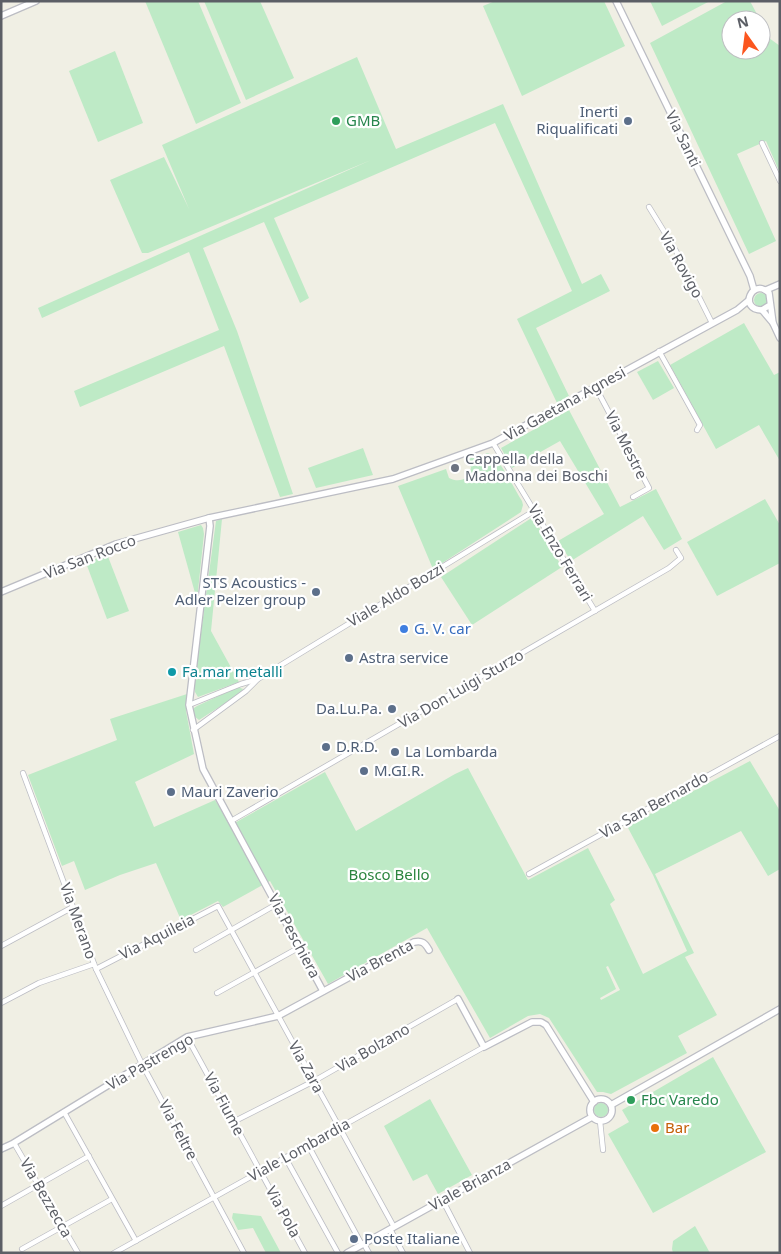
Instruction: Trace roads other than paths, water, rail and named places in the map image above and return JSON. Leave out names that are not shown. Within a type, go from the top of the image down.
[{"type":"street","points":[[1,16],[36,1]]},
{"type":"street","name":"Via Santi","points":[[616,1],[757,289]]},
{"type":"street","points":[[762,143],[780,181]]},
{"type":"street","name":"Via Rovigo","points":[[649,207],[676,251],[712,322]]},
{"type":"street","points":[[770,305],[762,310],[755,309],[749,300],[750,294],[757,289],[766,290],[779,285]]},
{"type":"street","points":[[773,323],[770,305],[771,297],[779,285]]},
{"type":"street","points":[[766,290],[771,297]]},
{"type":"street","name":"Via Gaetana Agnesi","points":[[209,518],[393,479],[494,443],[737,310],[749,300]]},
{"type":"street","name":"Via Gaetana Agnesi","points":[[737,310],[755,309]]},
{"type":"street","points":[[762,310],[773,323],[780,338]]},
{"type":"street","points":[[659,351],[700,425],[698,430]]},
{"type":"street","name":"Via Mestre","points":[[596,386],[649,488],[633,497]]},
{"type":"street","name":"Via Enzo Ferrari","points":[[494,443],[595,611]]},
{"type":"street","name":"Viale Aldo Bozzi","points":[[193,730],[246,691],[258,679],[534,511]]},
{"type":"street","name":"Via San Rocco","points":[[1,592],[116,544],[209,518]]},
{"type":"street","name":"Via Peschiera","points":[[209,518],[210,526],[189,705],[193,730],[203,769],[300,947],[326,989]]},
{"type":"street","name":"Via Don Luigi Sturzo","points":[[231,820],[669,568],[681,558],[676,550]]},
{"type":"street","name":"Viale Aldo Bozzi","points":[[189,705],[240,684],[258,679]]},
{"type":"street","name":"Via San Bernardo","points":[[529,874],[780,736]]},
{"type":"street","name":"Via Merano","points":[[23,773],[96,969],[142,1064]]},
{"type":"street","points":[[196,950],[277,904]]},
{"type":"street","name":"Via Zara","points":[[218,906],[339,1127],[392,1228],[403,1253]]},
{"type":"street","name":"Via Aquileia","points":[[96,969],[218,906]]},
{"type":"street","points":[[1,946],[73,907]]},
{"type":"street","name":"Via Brenta","points":[[326,989],[414,942],[425,943],[429,950]]},
{"type":"street","points":[[217,993],[300,947]]},
{"type":"street","points":[[1,1003],[39,983],[94,964]]},
{"type":"street","name":"Via Pastrengo","points":[[3,1149],[187,1037],[278,1016],[326,989]]},
{"type":"street","points":[[458,999],[484,1047],[528,1023],[536,1021],[546,1025],[594,1102]]},
{"type":"street","name":"Via Bolzano","points":[[233,1122],[314,1081],[458,999]]},
{"type":"street","points":[[611,1105],[780,1009]]},
{"type":"street","name":"Via Fiume","points":[[187,1037],[260,1172]]},
{"type":"street","name":"Viale Lombardia","points":[[114,1253],[484,1047]]},
{"type":"street","name":"Via Feltre","points":[[142,1064],[244,1253]]},
{"type":"street","points":[[603,1099],[611,1105],[611,1116],[604,1121],[592,1117],[590,1108],[594,1102],[603,1099]]},
{"type":"street","points":[[64,1112],[136,1241]]},
{"type":"street","name":"Viale Brianza","points":[[347,1253],[592,1117]]},
{"type":"street","points":[[600,1121],[603,1150]]},
{"type":"street","name":"Via Bezzecca","points":[[14,1143],[78,1253]]},
{"type":"street","points":[[308,1145],[369,1253]]},
{"type":"street","points":[[1,1206],[89,1156]]},
{"type":"street","points":[[286,1157],[338,1253]]},
{"type":"street","name":"Via Pola","points":[[260,1172],[305,1253]]},
{"type":"street","points":[[22,1249],[112,1199]]},
{"type":"street","points":[[443,1200],[470,1253]]},
{"type":"place","name":"GMB","points":[[336,121]]},
{"type":"place","name":"Inerti Riqualificati","points":[[628,121]]},
{"type":"place","name":"Cappella della Madonna dei Boschi","points":[[455,468]]},
{"type":"place","name":"STS Acoustics - Adler Pelzer group","points":[[316,592]]},
{"type":"place","name":"G. V. car","points":[[404,629]]},
{"type":"place","name":"Astra service","points":[[349,658]]},
{"type":"place","name":"Fa.mar metalli","points":[[172,672]]},
{"type":"place","name":"Da.Lu.Pa.","points":[[392,709]]},
{"type":"place","name":"D.R.D.","points":[[326,747]]},
{"type":"place","name":"La Lombarda","points":[[395,752]]},
{"type":"place","name":"M.GI.R.","points":[[364,771]]},
{"type":"place","name":"Mauri Zaverio","points":[[171,792]]},
{"type":"place","name":"Fbc Varedo","points":[[631,1100]]},
{"type":"place","name":"Bar","points":[[655,1128]]},
{"type":"place","name":"Poste Italiane","points":[[354,1239]]},
{"type":"park label","name":"Bosco Bello","points":[[389,875]]}]
